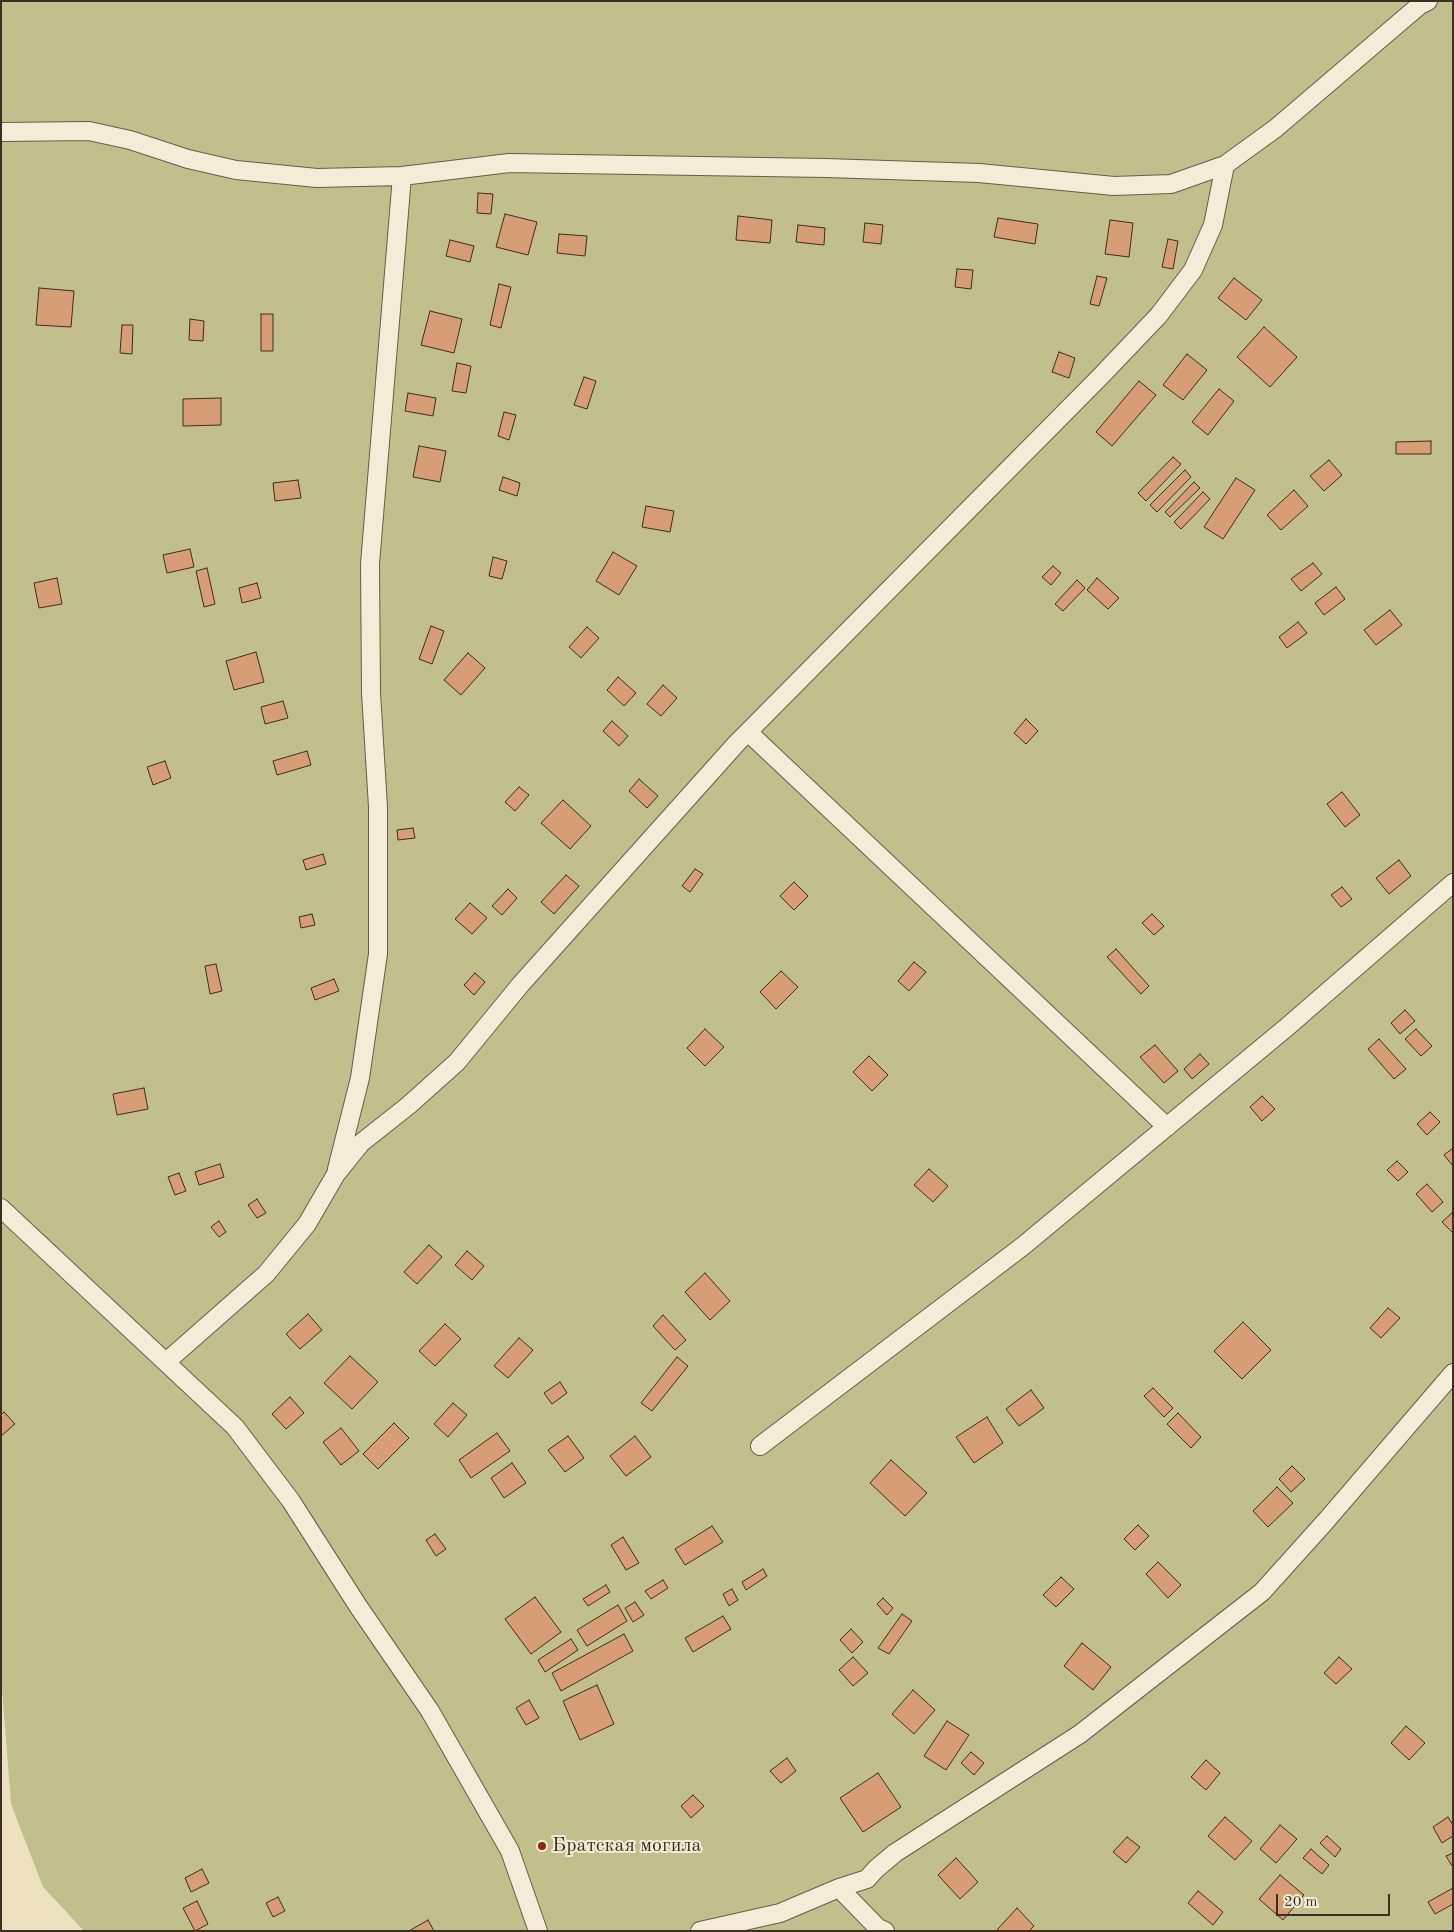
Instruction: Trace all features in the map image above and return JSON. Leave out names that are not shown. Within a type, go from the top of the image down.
[{"type":"lane","points":[[1,132],[89,131],[130,140],[188,159],[236,170],[317,178],[402,176],[509,163],[826,168],[979,173],[1114,186],[1171,184],[1225,165],[1276,128],[1414,10],[1428,1]]},
{"type":"lane","points":[[166,1362],[266,1274],[307,1224],[336,1174],[361,1143],[456,1062],[528,976],[748,732],[1159,315],[1193,270],[1213,225],[1225,165]]},
{"type":"lane","points":[[336,1174],[360,1078],[378,954],[378,807],[371,692],[370,564],[402,176]]},
{"type":"lane","points":[[748,732],[1167,1127]]},
{"type":"lane","points":[[760,1446],[1023,1246],[1287,1027],[1453,883]]},
{"type":"lane","points":[[1,1208],[235,1427],[291,1501],[358,1606],[430,1710],[510,1851],[538,1931]]},
{"type":"lane","points":[[700,1931],[780,1913],[839,1888],[867,1879],[895,1853],[1080,1734],[1262,1592],[1453,1373]]},
{"type":"lane","points":[[839,1888],[878,1928],[885,1931]]},
{"type":"shaded area","points":[[1,1],[1453,1],[1453,1931],[84,1931],[43,1887],[11,1804],[1,1676]]},
{"type":"building","points":[[478,193],[493,194],[491,214],[477,213]]},
{"type":"building","points":[[505,214],[537,222],[528,255],[496,247]]},
{"type":"building","points":[[738,216],[772,220],[770,243],[736,240]]},
{"type":"building","points":[[998,218],[1038,224],[1035,244],[994,237]]},
{"type":"building","points":[[1110,220],[1133,223],[1129,257],[1105,254]]},
{"type":"building","points":[[865,223],[883,225],[881,244],[863,242]]},
{"type":"building","points":[[798,225],[825,228],[824,245],[796,242]]},
{"type":"building","points":[[559,234],[587,236],[585,256],[557,253]]},
{"type":"building","points":[[1168,239],[1178,241],[1173,269],[1162,267]]},
{"type":"building","points":[[450,240],[474,246],[470,262],[446,256]]},
{"type":"building","points":[[957,269],[973,270],[971,289],[955,287]]},
{"type":"building","points":[[1097,276],[1107,278],[1099,306],[1090,304]]},
{"type":"building","points":[[1234,278],[1262,300],[1246,320],[1218,298]]},
{"type":"building","points":[[499,284],[511,287],[501,328],[490,325]]},
{"type":"building","points":[[39,288],[74,291],[71,327],[36,325]]},
{"type":"building","points":[[430,311],[462,319],[454,353],[421,345]]},
{"type":"building","points":[[261,314],[273,314],[273,351],[261,351]]},
{"type":"building","points":[[190,319],[204,321],[203,341],[189,340]]},
{"type":"building","points":[[122,325],[133,325],[132,354],[120,353]]},
{"type":"building","points":[[1264,327],[1297,357],[1270,387],[1237,357]]},
{"type":"building","points":[[1059,352],[1075,358],[1069,378],[1052,372]]},
{"type":"building","points":[[1187,354],[1207,370],[1183,400],[1163,385]]},
{"type":"building","points":[[457,363],[471,366],[466,393],[452,391]]},
{"type":"building","points":[[584,377],[596,381],[587,409],[574,405]]},
{"type":"building","points":[[1139,381],[1156,395],[1112,446],[1096,432]]},
{"type":"building","points":[[1219,389],[1234,401],[1208,435],[1192,422]]},
{"type":"building","points":[[408,393],[436,398],[433,416],[405,411]]},
{"type":"building","points":[[221,398],[221,425],[183,426],[183,399]]},
{"type":"building","points":[[504,412],[516,415],[509,440],[498,436]]},
{"type":"building","points":[[1431,441],[1431,454],[1396,454],[1396,442]]},
{"type":"building","points":[[419,446],[446,451],[440,482],[413,477]]},
{"type":"building","points":[[1173,457],[1181,464],[1146,501],[1138,493]]},
{"type":"building","points":[[1329,460],[1342,475],[1324,491],[1310,476]]},
{"type":"building","points":[[1185,470],[1191,477],[1157,512],[1150,505]]},
{"type":"building","points":[[503,477],[520,483],[517,496],[499,490]]},
{"type":"building","points":[[1236,478],[1255,490],[1223,539],[1204,527]]},
{"type":"building","points":[[298,480],[301,498],[275,501],[273,483]]},
{"type":"building","points":[[1194,482],[1200,488],[1170,517],[1165,512]]},
{"type":"building","points":[[1294,490],[1308,506],[1281,530],[1267,515]]},
{"type":"building","points":[[1203,492],[1210,499],[1181,529],[1174,522]]},
{"type":"building","points":[[646,506],[674,511],[670,532],[642,527]]},
{"type":"building","points":[[190,549],[194,567],[167,573],[163,555]]},
{"type":"building","points":[[613,552],[637,566],[619,595],[596,581]]},
{"type":"building","points":[[493,557],[507,561],[502,579],[489,576]]},
{"type":"building","points":[[1313,563],[1322,574],[1301,591],[1291,579]]},
{"type":"building","points":[[1053,566],[1061,573],[1051,585],[1042,577]]},
{"type":"building","points":[[207,568],[215,604],[204,607],[196,571]]},
{"type":"building","points":[[57,578],[62,604],[39,608],[34,583]]},
{"type":"building","points":[[1097,578],[1119,598],[1108,609],[1087,590]]},
{"type":"building","points":[[1077,580],[1085,588],[1063,611],[1055,604]]},
{"type":"building","points":[[257,583],[261,598],[242,603],[239,588]]},
{"type":"building","points":[[1336,587],[1345,599],[1324,615],[1315,603]]},
{"type":"building","points":[[1390,610],[1402,625],[1376,645],[1364,630]]},
{"type":"building","points":[[1298,622],[1307,633],[1287,648],[1279,637]]},
{"type":"building","points":[[431,626],[444,631],[432,664],[419,659]]},
{"type":"building","points":[[587,627],[599,638],[581,658],[569,647]]},
{"type":"building","points":[[256,652],[264,682],[234,690],[226,661]]},
{"type":"building","points":[[468,653],[485,668],[461,695],[444,680]]},
{"type":"building","points":[[618,677],[636,693],[624,706],[607,690]]},
{"type":"building","points":[[663,685],[677,698],[661,716],[647,704]]},
{"type":"building","points":[[283,701],[288,718],[265,724],[261,707]]},
{"type":"building","points":[[1026,719],[1038,731],[1026,744],[1014,733]]},
{"type":"building","points":[[612,721],[628,736],[619,746],[603,731]]},
{"type":"building","points":[[307,751],[311,765],[277,775],[273,761]]},
{"type":"building","points":[[165,761],[171,778],[153,785],[147,767]]},
{"type":"building","points":[[639,779],[658,796],[647,808],[629,791]]},
{"type":"building","points":[[519,787],[529,795],[515,811],[505,802]]},
{"type":"building","points":[[1342,792],[1360,815],[1345,827],[1327,804]]},
{"type":"building","points":[[563,800],[591,826],[570,849],[541,823]]},
{"type":"building","points":[[413,828],[415,838],[398,840],[397,830]]},
{"type":"building","points":[[323,854],[326,864],[306,870],[303,860]]},
{"type":"building","points":[[1399,860],[1411,876],[1389,894],[1376,878]]},
{"type":"building","points":[[695,869],[703,874],[690,892],[682,886]]},
{"type":"building","points":[[566,875],[579,886],[554,914],[541,902]]},
{"type":"building","points":[[794,882],[808,896],[794,910],[780,896]]},
{"type":"building","points":[[1342,887],[1352,899],[1341,907],[1331,895]]},
{"type":"building","points":[[508,889],[517,898],[502,915],[492,906]]},
{"type":"building","points":[[470,903],[487,918],[472,934],[455,919]]},
{"type":"building","points":[[312,914],[315,925],[301,928],[299,917]]},
{"type":"building","points":[[1152,914],[1164,926],[1154,935],[1142,923]]},
{"type":"building","points":[[1116,949],[1149,986],[1141,994],[1107,957]]},
{"type":"building","points":[[914,962],[926,972],[909,991],[898,981]]},
{"type":"building","points":[[216,964],[222,991],[210,994],[205,966]]},
{"type":"building","points":[[781,971],[798,987],[776,1009],[760,992]]},
{"type":"building","points":[[475,973],[485,982],[474,995],[464,985]]},
{"type":"building","points":[[334,979],[339,991],[315,1000],[311,988]]},
{"type":"building","points":[[1405,1010],[1415,1021],[1400,1034],[1391,1023]]},
{"type":"building","points":[[705,1029],[724,1047],[705,1066],[687,1048]]},
{"type":"building","points":[[1416,1029],[1432,1046],[1421,1056],[1405,1039]]},
{"type":"building","points":[[1379,1039],[1406,1069],[1394,1079],[1368,1049]]},
{"type":"building","points":[[1155,1045],[1178,1071],[1164,1083],[1140,1057]]},
{"type":"building","points":[[1200,1054],[1209,1064],[1192,1079],[1184,1069]]},
{"type":"building","points":[[869,1056],[888,1075],[872,1091],[853,1072]]},
{"type":"building","points":[[144,1088],[148,1109],[117,1115],[113,1094]]},
{"type":"building","points":[[1262,1096],[1275,1109],[1262,1121],[1250,1107]]},
{"type":"building","points":[[1430,1112],[1440,1122],[1427,1135],[1417,1124]]},
{"type":"building","points":[[1453,1148],[1453,1166],[1444,1155]]},
{"type":"building","points":[[1397,1161],[1408,1172],[1398,1181],[1387,1170]]},
{"type":"building","points":[[220,1164],[224,1177],[199,1185],[195,1172]]},
{"type":"building","points":[[929,1169],[948,1186],[933,1202],[914,1185]]},
{"type":"building","points":[[179,1173],[186,1191],[175,1195],[168,1177]]},
{"type":"building","points":[[1427,1184],[1443,1202],[1432,1212],[1416,1194]]},
{"type":"building","points":[[257,1199],[266,1213],[257,1218],[248,1205]]},
{"type":"building","points":[[1453,1214],[1453,1233],[1442,1222]]},
{"type":"building","points":[[219,1221],[226,1232],[219,1237],[211,1227]]},
{"type":"building","points":[[429,1245],[442,1257],[417,1284],[404,1272]]},
{"type":"building","points":[[467,1251],[484,1266],[472,1280],[455,1265]]},
{"type":"building","points":[[705,1273],[730,1301],[710,1320],[685,1292]]},
{"type":"building","points":[[1388,1308],[1400,1318],[1381,1338],[1370,1328]]},
{"type":"building","points":[[308,1314],[322,1330],[300,1349],[286,1334]]},
{"type":"building","points":[[663,1315],[686,1340],[675,1350],[653,1326]]},
{"type":"building","points":[[1243,1322],[1271,1350],[1242,1379],[1214,1351]]},
{"type":"building","points":[[445,1324],[461,1339],[435,1366],[419,1351]]},
{"type":"building","points":[[519,1338],[533,1350],[508,1378],[494,1366]]},
{"type":"building","points":[[350,1356],[378,1382],[352,1409],[324,1383]]},
{"type":"building","points":[[677,1357],[688,1366],[652,1411],[641,1403]]},
{"type":"building","points":[[560,1382],[567,1393],[552,1404],[544,1393]]},
{"type":"building","points":[[1153,1388],[1173,1408],[1164,1417],[1144,1396]]},
{"type":"building","points":[[1031,1390],[1044,1408],[1019,1426],[1006,1409]]},
{"type":"building","points":[[290,1397],[304,1413],[286,1429],[272,1414]]},
{"type":"building","points":[[453,1403],[467,1415],[448,1437],[434,1424]]},
{"type":"building","points":[[4,1412],[15,1424],[1,1436],[1,1415]]},
{"type":"building","points":[[1178,1413],[1201,1437],[1191,1448],[1167,1424]]},
{"type":"building","points":[[987,1417],[1003,1443],[974,1463],[956,1437]]},
{"type":"building","points":[[394,1423],[409,1438],[378,1469],[363,1454]]},
{"type":"building","points":[[341,1428],[359,1451],[341,1465],[323,1442]]},
{"type":"building","points":[[497,1433],[510,1451],[471,1478],[459,1460]]},
{"type":"building","points":[[568,1436],[584,1458],[565,1472],[548,1450]]},
{"type":"building","points":[[635,1436],[651,1457],[626,1476],[610,1456]]},
{"type":"building","points":[[891,1460],[927,1493],[905,1516],[870,1483]]},
{"type":"building","points":[[512,1463],[526,1483],[504,1498],[491,1478]]},
{"type":"building","points":[[1292,1466],[1305,1479],[1291,1492],[1279,1479]]},
{"type":"building","points":[[1277,1487],[1293,1503],[1268,1527],[1253,1511]]},
{"type":"building","points":[[1138,1525],[1149,1536],[1135,1550],[1124,1539]]},
{"type":"building","points":[[712,1526],[723,1542],[685,1565],[675,1549]]},
{"type":"building","points":[[435,1534],[446,1549],[436,1556],[426,1540]]},
{"type":"building","points":[[623,1537],[639,1563],[626,1570],[611,1545]]},
{"type":"building","points":[[1158,1562],[1181,1585],[1168,1598],[1146,1574]]},
{"type":"building","points":[[763,1569],[767,1576],[746,1590],[742,1582]]},
{"type":"building","points":[[1061,1577],[1074,1589],[1056,1607],[1043,1595]]},
{"type":"building","points":[[663,1580],[668,1588],[651,1599],[645,1591]]},
{"type":"building","points":[[606,1585],[610,1592],[588,1606],[583,1599]]},
{"type":"building","points":[[732,1589],[738,1600],[729,1606],[723,1594]]},
{"type":"building","points":[[535,1597],[561,1632],[531,1654],[505,1619]]},
{"type":"building","points":[[883,1598],[893,1608],[887,1615],[877,1604]]},
{"type":"building","points":[[635,1602],[644,1615],[633,1622],[625,1608]]},
{"type":"building","points":[[618,1605],[627,1621],[587,1646],[577,1630]]},
{"type":"building","points":[[902,1614],[912,1621],[889,1654],[878,1648]]},
{"type":"building","points":[[723,1616],[731,1629],[693,1652],[685,1638]]},
{"type":"building","points":[[851,1629],[863,1642],[852,1653],[840,1640]]},
{"type":"building","points":[[624,1634],[633,1651],[561,1691],[552,1673]]},
{"type":"building","points":[[571,1639],[578,1650],[545,1672],[538,1660]]},
{"type":"building","points":[[1082,1643],[1111,1667],[1093,1690],[1064,1666]]},
{"type":"building","points":[[853,1657],[868,1673],[853,1686],[839,1670]]},
{"type":"building","points":[[1339,1657],[1352,1669],[1336,1684],[1324,1673]]},
{"type":"building","points":[[597,1685],[614,1724],[580,1740],[563,1701]]},
{"type":"building","points":[[913,1690],[935,1710],[914,1734],[892,1714]]},
{"type":"building","points":[[529,1700],[539,1718],[526,1725],[516,1708]]},
{"type":"building","points":[[947,1721],[969,1735],[946,1770],[924,1756]]},
{"type":"building","points":[[1406,1726],[1425,1743],[1409,1760],[1391,1743]]},
{"type":"building","points":[[971,1752],[984,1763],[974,1775],[961,1763]]},
{"type":"building","points":[[787,1758],[796,1771],[781,1783],[770,1771]]},
{"type":"building","points":[[1206,1760],[1220,1773],[1206,1790],[1191,1777]]},
{"type":"building","points":[[878,1773],[901,1807],[863,1832],[840,1798]]},
{"type":"building","points":[[693,1795],[704,1806],[691,1818],[681,1806]]},
{"type":"building","points":[[1225,1817],[1252,1841],[1235,1860],[1208,1836]]},
{"type":"building","points":[[1448,1817],[1453,1825],[1453,1836],[1442,1843],[1433,1827]]},
{"type":"building","points":[[1280,1825],[1297,1839],[1276,1863],[1260,1849]]},
{"type":"building","points":[[1327,1836],[1341,1849],[1335,1857],[1320,1843]]},
{"type":"building","points":[[1127,1837],[1140,1847],[1126,1863],[1113,1852]]},
{"type":"building","points":[[1311,1849],[1329,1865],[1322,1874],[1303,1858]]},
{"type":"building","points":[[1453,1853],[1453,1866],[1452,1866],[1446,1856]]},
{"type":"building","points":[[956,1858],[978,1882],[960,1899],[938,1875]]},
{"type":"building","points":[[202,1869],[209,1883],[191,1892],[185,1878]]},
{"type":"building","points":[[1280,1875],[1304,1895],[1283,1920],[1259,1899]]},
{"type":"building","points":[[1453,1888],[1453,1904],[1435,1914],[1428,1902]]},
{"type":"building","points":[[1198,1891],[1223,1912],[1213,1925],[1188,1903]]},
{"type":"building","points":[[278,1897],[285,1911],[273,1917],[266,1903]]},
{"type":"building","points":[[197,1901],[208,1924],[195,1931],[183,1908]]},
{"type":"building","points":[[1017,1908],[1034,1926],[1029,1931],[996,1931]]},
{"type":"building","points":[[428,1920],[434,1931],[409,1931]]},
{"type":"place","name":"Братская могила","points":[[542,1846]]}]
